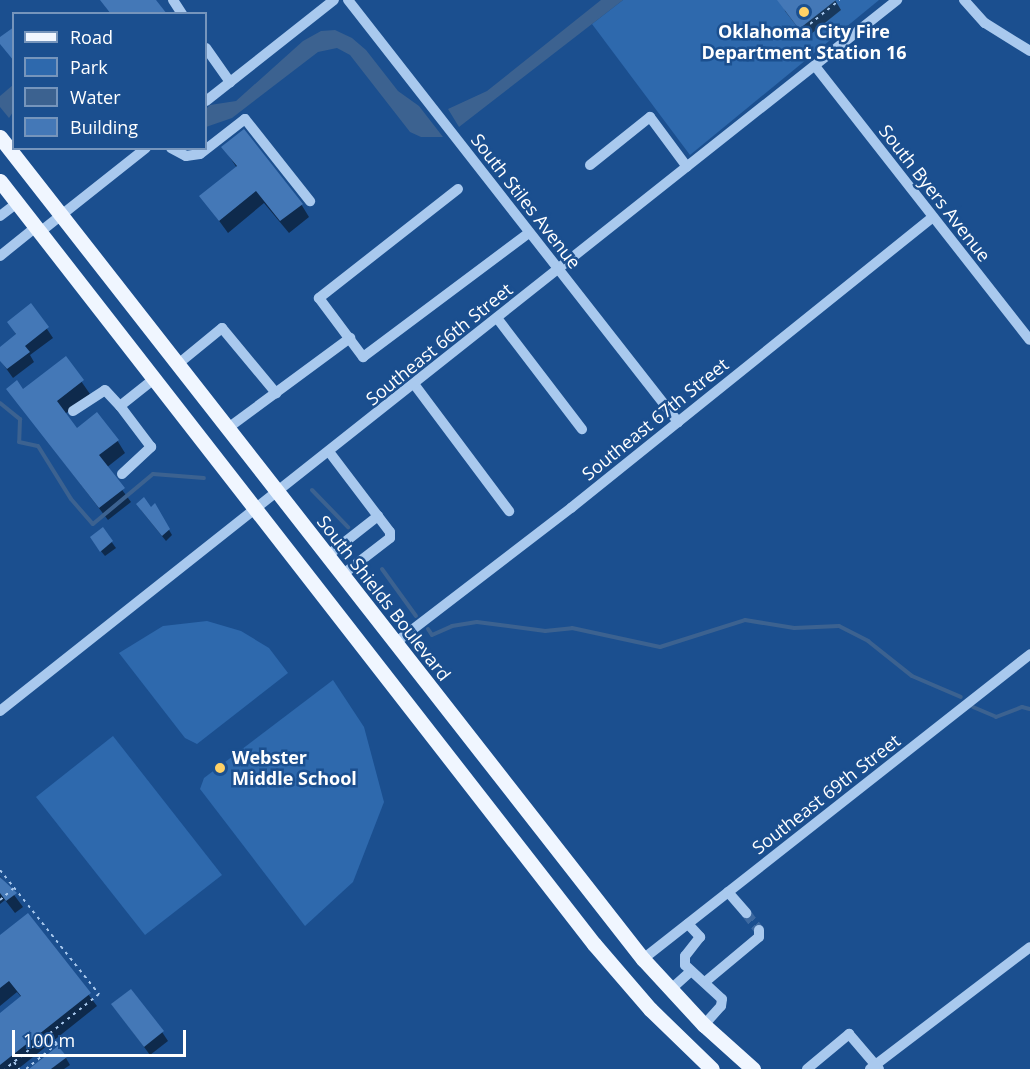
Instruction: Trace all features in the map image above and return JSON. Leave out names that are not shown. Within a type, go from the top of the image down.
[{"type":"main road","name":"South Shields Boulevard","points":[[0,137],[643,959],[704,1025],[753,1069]]},
{"type":"main road","points":[[0,181],[594,944],[650,1009],[712,1069]]},
{"type":"street","points":[[207,100],[334,0]]},
{"type":"street","name":"South Stiles Avenue","points":[[348,0],[678,422]]},
{"type":"street","name":"Southeast 66th Street","points":[[0,711],[279,494],[897,0]]},
{"type":"street","points":[[964,0],[985,23],[1030,51]]},
{"type":"street","points":[[207,49],[230,82]]},
{"type":"street","name":"South Byers Avenue","points":[[815,66],[1030,340]]},
{"type":"street","points":[[590,165],[650,117],[687,167]]},
{"type":"street","points":[[207,149],[245,119],[310,201]]},
{"type":"street","points":[[0,256],[61,215],[143,150]]},
{"type":"street","points":[[175,150],[186,156],[200,154],[205,150]]},
{"type":"street","points":[[458,189],[319,298],[363,357],[529,233]]},
{"type":"street","points":[[0,216],[17,203]]},
{"type":"street","name":"Southeast 67th Street","points":[[395,643],[678,422],[933,217]]},
{"type":"street","points":[[497,318],[582,429]]},
{"type":"street","points":[[177,364],[222,328],[276,393]]},
{"type":"street","points":[[228,428],[350,338]]},
{"type":"street","points":[[120,406],[154,379]]},
{"type":"street","points":[[414,384],[509,512]]},
{"type":"street","points":[[73,411],[105,390],[120,406],[151,447],[122,474]]},
{"type":"street","points":[[330,453],[390,532],[390,538],[342,575]]},
{"type":"street","points":[[327,555],[378,516]]},
{"type":"street","name":"Southeast 69th Street","points":[[643,959],[1030,654]]},
{"type":"street","points":[[728,892],[746,913]]},
{"type":"street","points":[[688,924],[700,937],[685,956],[685,965],[722,999],[722,1006],[704,1025]]},
{"type":"street","points":[[705,982],[759,937],[759,930]]},
{"type":"street","points":[[807,1069],[849,1034],[875,1068],[1030,947]]},
{"type":"street","points":[[670,990],[691,971]]},
{"type":"path","points":[[810,24],[840,0]]},
{"type":"path","points":[[0,870],[99,994],[5,1069]]},
{"type":"path","points":[[0,900],[15,888]]},
{"type":"path","points":[[26,1069],[57,1044],[49,1034]]},
{"type":"path","points":[[14,1062],[19,1069]]},
{"type":"green space","points":[[623,0],[879,0],[690,155],[592,24]]},
{"type":"green space","points":[[207,621],[241,631],[269,648],[288,673],[197,744],[185,738],[119,653],[163,626]]},
{"type":"green space","points":[[333,680],[364,727],[384,802],[353,882],[305,926],[200,789],[204,778]]},
{"type":"green space","points":[[113,736],[222,875],[145,935],[36,797]]},
{"type":"water","points":[[601,0],[623,0],[459,127],[448,109],[487,91]]},
{"type":"water","points":[[335,30],[352,38],[366,50],[398,91],[419,106],[443,137],[421,137],[410,132],[350,55],[337,48],[318,52],[232,118],[207,127],[207,108],[210,105],[236,101],[303,41],[321,31]]},
{"type":"water","points":[[12,86],[12,114],[9,118],[0,107],[0,96]]},
{"type":"building","points":[[100,0],[156,0],[165,12],[109,12]]},
{"type":"building","name":"Oklahoma City Fire Department Station 16","points":[[777,0],[836,0],[799,29]]},
{"type":"building","points":[[12,28],[12,59],[0,44],[0,37]]},
{"type":"building","points":[[244,129],[303,204],[280,221],[256,191],[219,221],[199,196],[237,166],[221,147]]},
{"type":"building","points":[[31,303],[49,327],[25,346],[30,352],[7,369],[0,361],[0,347],[16,334],[7,322]]},
{"type":"building","points":[[66,356],[84,380],[57,401],[77,428],[97,412],[119,440],[99,455],[125,488],[99,508],[6,389],[17,380],[23,389]]},
{"type":"building","points":[[144,497],[151,507],[155,503],[170,529],[162,536],[136,504]]},
{"type":"building","points":[[103,527],[113,541],[100,552],[90,537]]},
{"type":"building","points":[[0,877],[17,893],[6,901],[0,893]]},
{"type":"building","points":[[28,913],[91,993],[0,1065],[0,1013],[21,996],[9,981],[0,988],[0,935]]},
{"type":"building","points":[[131,989],[164,1031],[144,1047],[111,1004]]},
{"type":"building","points":[[58,1046],[67,1057],[51,1069],[29,1069]]},
{"type":"waterway","points":[[0,403],[20,419],[19,442],[38,446],[71,499],[93,524],[153,474],[204,478]]},
{"type":"waterway","points":[[312,490],[348,527]]},
{"type":"waterway","points":[[382,569],[416,616]]},
{"type":"waterway","points":[[428,629],[432,635],[452,626],[477,622],[545,631],[572,628],[660,647],[745,620],[794,628],[839,626],[868,641],[912,676],[961,697]]},
{"type":"waterway","points":[[973,707],[996,717],[1022,707],[1030,709]]},
{"type":"tunnel","points":[[746,913],[759,930]]},
{"type":"place","name":"Oklahoma City Fire Department Station 16","points":[[804,12]]},
{"type":"place","name":"Webster Middle School","points":[[220,768]]}]
